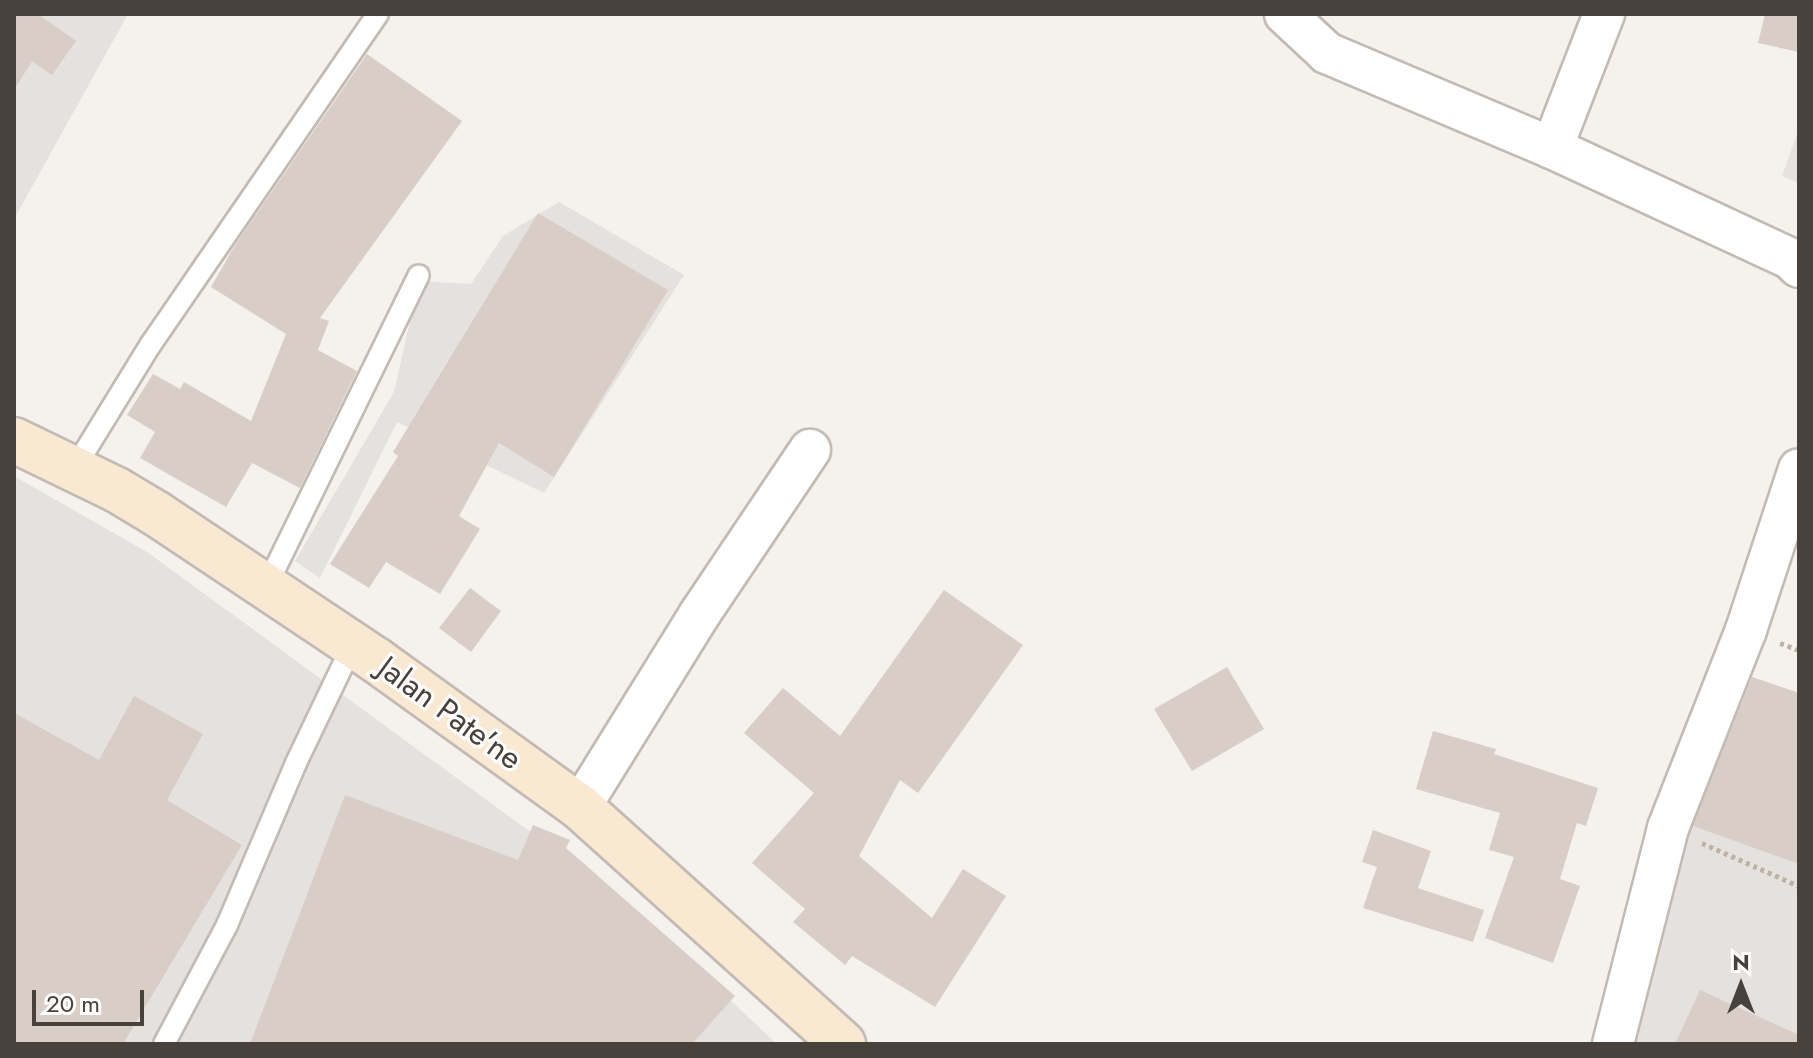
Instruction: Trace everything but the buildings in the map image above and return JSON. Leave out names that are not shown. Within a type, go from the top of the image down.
[{"type":"street","points":[[1285,14],[1327,53],[1552,148],[1791,259],[1799,267]]},
{"type":"street","points":[[1552,148],[1604,14]]},
{"type":"street","name":"Jalan Pate'ne","points":[[14,440],[117,490],[353,644],[580,807],[843,1044]]},
{"type":"street","points":[[580,807],[699,615],[810,450]]},
{"type":"street","points":[[1613,1044],[1668,828],[1746,630],[1799,469]]},
{"type":"lane","points":[[74,469],[151,344],[378,14]]},
{"type":"lane","points":[[266,587],[419,275]]},
{"type":"lane","points":[[164,1044],[227,925],[296,763],[353,644]]},
{"type":"path","points":[[1668,828],[1799,886]]},
{"type":"shaded area","points":[[14,14],[128,14],[14,219]]},
{"type":"shaded area","points":[[1799,128],[1799,183],[1782,176]]},
{"type":"shaded area","points":[[559,202],[684,275],[544,493],[397,422],[320,578],[295,561],[394,392],[419,281],[471,284],[503,236]]},
{"type":"shaded area","points":[[14,476],[147,552],[536,836],[579,859],[777,1044],[14,1044]]},
{"type":"shaded area","points":[[1725,699],[1799,730],[1799,1044],[1597,1044]]}]
